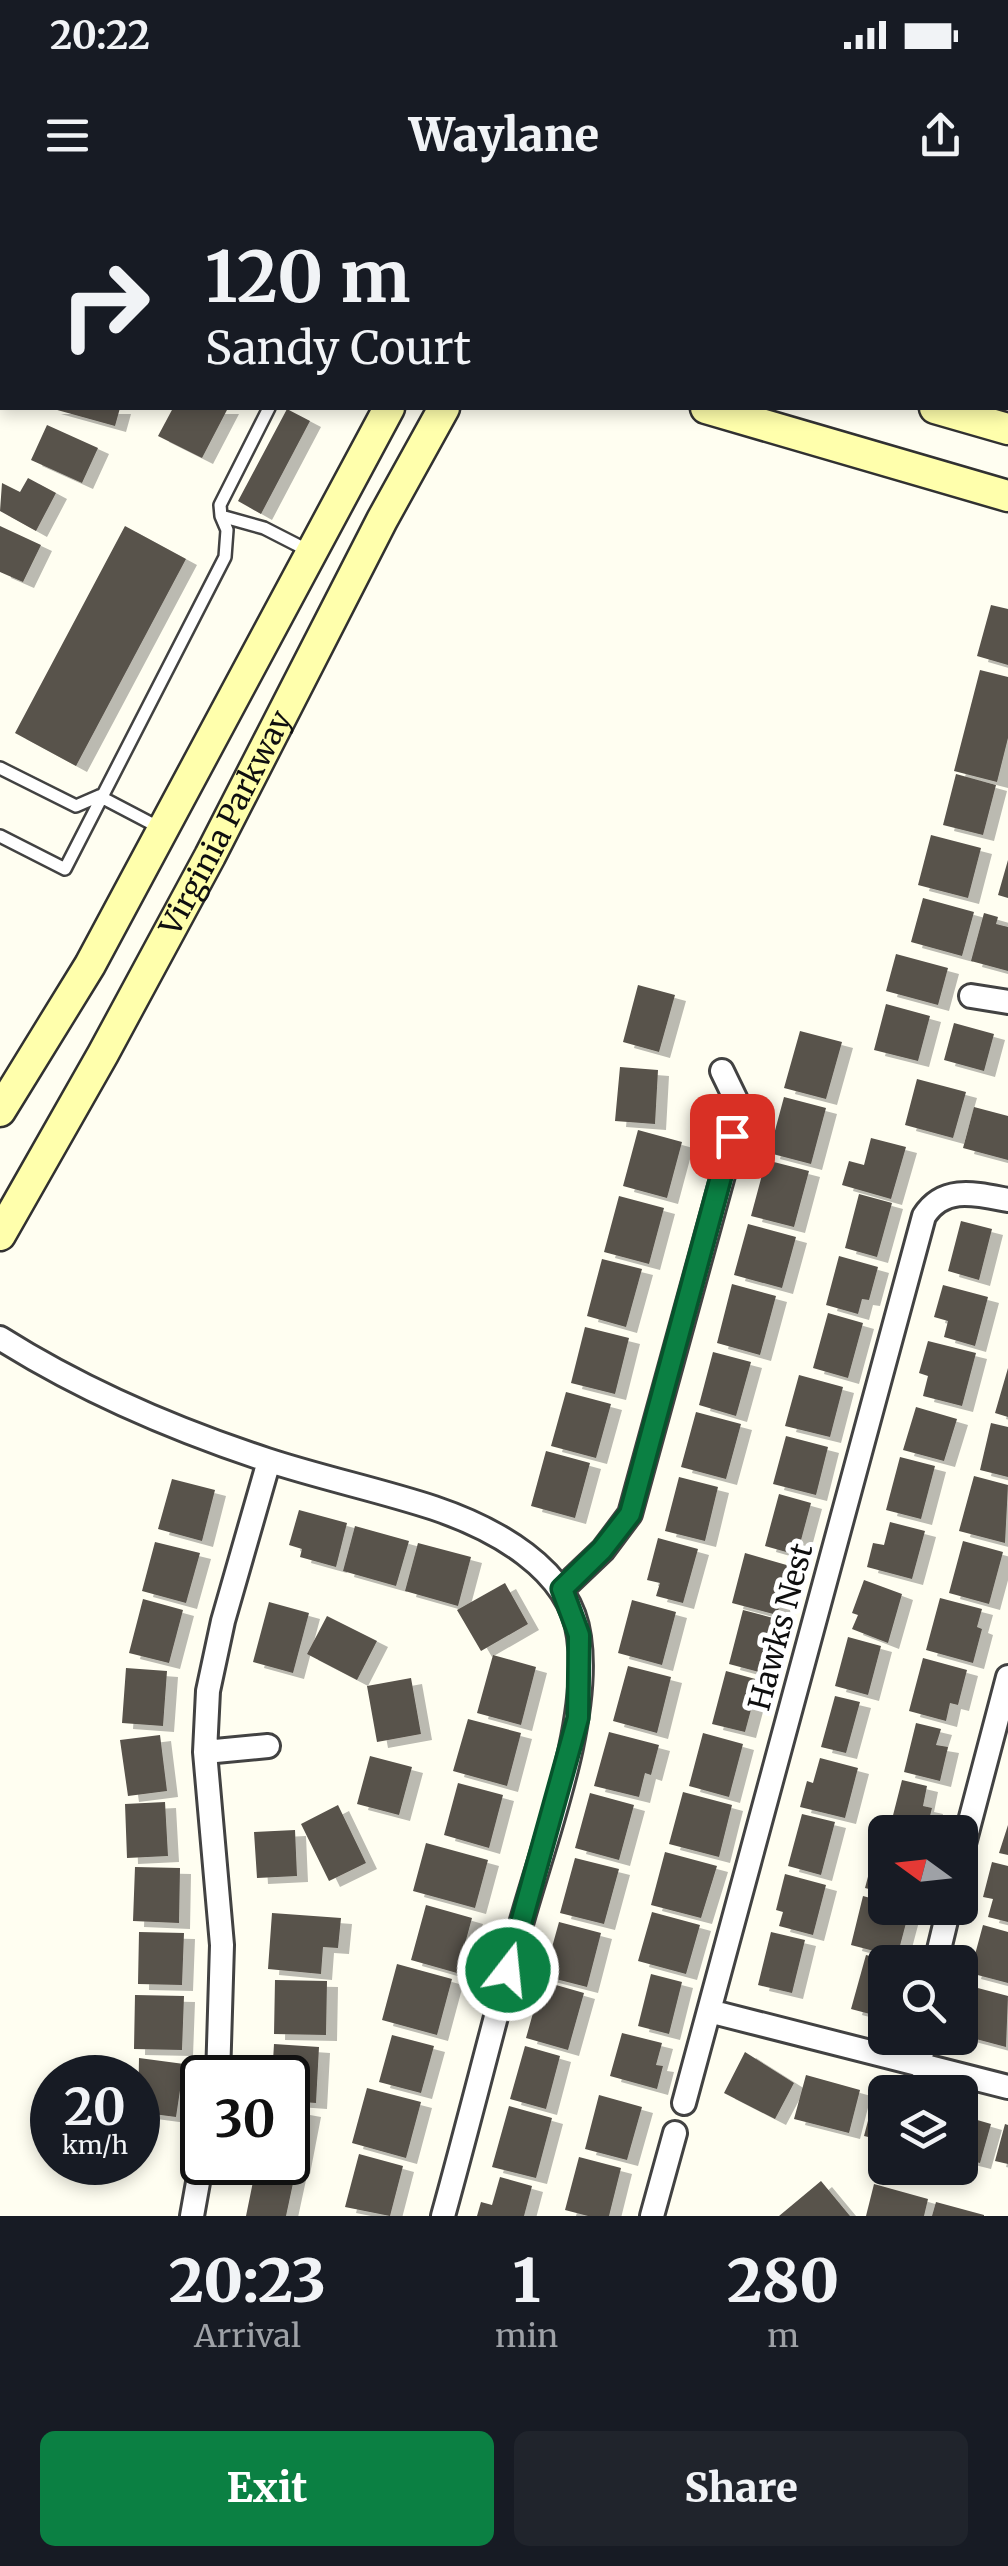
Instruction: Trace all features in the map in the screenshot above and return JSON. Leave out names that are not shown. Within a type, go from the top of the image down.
[{"type":"main road","name":"Virginia Parkway","points":[[0,1111],[90,964],[388,410]]},
{"type":"main road","name":"Virginia Parkway","points":[[0,1235],[210,856],[373,537],[443,410]]},
{"type":"main road","points":[[713,410],[1008,496]]},
{"type":"main road","points":[[942,410],[1008,429]]},
{"type":"main road","points":[[162,829],[210,856]]},
{"type":"street","points":[[971,996],[1008,1002]]},
{"type":"street","points":[[562,1589],[602,1550],[630,1514],[725,1168],[738,1104],[722,1071]]},
{"type":"street","name":"Hawks Nest","points":[[684,2103],[914,1248],[932,1205],[947,1194],[1008,1200]]},
{"type":"street","points":[[0,1338],[122,1406],[269,1461],[437,1509],[503,1539],[562,1589],[579,1635],[578,1718],[443,2216]]},
{"type":"street","points":[[219,2055],[222,1944],[205,1752],[212,1673],[269,1461]]},
{"type":"street","points":[[972,1815],[1008,1677]]},
{"type":"street","points":[[205,1752],[268,1746]]},
{"type":"street","points":[[708,2011],[1008,2087]]},
{"type":"street","points":[[920,2066],[922,2055]]},
{"type":"street","points":[[652,2216],[675,2133]]},
{"type":"street","points":[[192,2216],[198,2185]]},
{"type":"lane","points":[[0,836],[64,870],[225,558],[227,530],[220,504],[268,410]]},
{"type":"lane","points":[[221,516],[264,528],[310,552]]},
{"type":"lane","points":[[0,768],[76,806],[99,796]]},
{"type":"lane","points":[[99,796],[162,829]]},
{"type":"building","points":[[57,410],[119,410],[115,426]]},
{"type":"building","points":[[172,410],[227,410],[202,458],[158,436]]},
{"type":"building","points":[[286,410],[310,421],[261,514],[238,501]]},
{"type":"building","points":[[47,425],[98,448],[82,483],[31,460]]},
{"type":"building","points":[[28,478],[56,493],[36,531],[0,511],[2,483],[20,492]]},
{"type":"building","points":[[0,526],[41,545],[23,582],[0,572]]},
{"type":"building","points":[[125,526],[186,559],[76,766],[15,733]]},
{"type":"building","points":[[991,605],[1008,609],[1008,665],[977,656]]},
{"type":"building","points":[[980,670],[1008,677],[1008,738],[997,782],[954,771]]},
{"type":"building","points":[[956,774],[996,785],[983,835],[943,825]]},
{"type":"building","points":[[931,835],[981,848],[968,898],[918,885]]},
{"type":"building","points":[[1008,860],[1008,898],[998,895]]},
{"type":"building","points":[[923,898],[974,912],[962,956],[911,942]]},
{"type":"building","points":[[984,913],[998,917],[996,924],[1008,927],[1008,971],[971,961]]},
{"type":"building","points":[[896,954],[948,968],[938,1005],[886,991]]},
{"type":"building","points":[[638,985],[675,995],[659,1052],[623,1042]]},
{"type":"building","points":[[886,1004],[930,1016],[918,1061],[874,1050]]},
{"type":"building","points":[[954,1023],[994,1034],[984,1071],[944,1060]]},
{"type":"building","points":[[800,1031],[842,1042],[826,1099],[784,1088]]},
{"type":"building","points":[[620,1067],[658,1070],[655,1124],[615,1121]]},
{"type":"building","points":[[917,1079],[966,1092],[953,1138],[905,1125]]},
{"type":"building","points":[[784,1097],[826,1108],[811,1164],[769,1153]]},
{"type":"building","points":[[974,1107],[1008,1116],[1008,1160],[963,1148]]},
{"type":"building","points":[[638,1130],[682,1142],[667,1198],[623,1186]]},
{"type":"building","points":[[871,1138],[906,1147],[891,1199],[842,1185],[849,1161],[864,1165]]},
{"type":"building","points":[[766,1160],[809,1171],[794,1227],[751,1216]]},
{"type":"building","points":[[859,1194],[892,1203],[877,1257],[845,1248]]},
{"type":"building","points":[[619,1196],[664,1208],[649,1264],[604,1252]]},
{"type":"building","points":[[961,1221],[992,1229],[979,1280],[948,1271]]},
{"type":"building","points":[[748,1224],[796,1237],[782,1288],[734,1275]]},
{"type":"building","points":[[839,1256],[878,1267],[869,1300],[862,1299],[858,1314],[826,1305]]},
{"type":"building","points":[[602,1259],[642,1269],[626,1327],[587,1316]]},
{"type":"building","points":[[732,1284],[776,1296],[760,1355],[717,1343]]},
{"type":"building","points":[[943,1285],[988,1297],[975,1346],[944,1337],[948,1321],[934,1317]]},
{"type":"building","points":[[828,1313],[863,1323],[848,1378],[813,1368]]},
{"type":"building","points":[[585,1327],[629,1338],[615,1394],[571,1383]]},
{"type":"building","points":[[928,1341],[976,1353],[962,1406],[923,1396],[928,1376],[919,1373]]},
{"type":"building","points":[[713,1352],[751,1362],[736,1416],[699,1405]]},
{"type":"building","points":[[1008,1368],[1008,1417],[995,1413]]},
{"type":"building","points":[[799,1375],[843,1387],[830,1437],[785,1426]]},
{"type":"building","points":[[566,1392],[611,1404],[596,1458],[551,1446]]},
{"type":"building","points":[[916,1407],[957,1419],[944,1461],[903,1450]]},
{"type":"building","points":[[696,1412],[741,1424],[726,1479],[681,1467]]},
{"type":"building","points":[[991,1423],[1008,1427],[1008,1477],[980,1470]]},
{"type":"building","points":[[786,1436],[828,1447],[816,1495],[773,1484]]},
{"type":"building","points":[[546,1451],[590,1463],[575,1518],[531,1506]]},
{"type":"building","points":[[900,1457],[935,1466],[921,1519],[886,1510]]},
{"type":"building","points":[[974,1476],[1008,1485],[1005,1543],[959,1531]]},
{"type":"building","points":[[679,1477],[718,1487],[705,1541],[665,1531]]},
{"type":"building","points":[[172,1479],[215,1490],[202,1541],[158,1529]]},
{"type":"building","points":[[779,1494],[811,1503],[797,1555],[765,1546]]},
{"type":"building","points":[[299,1510],[347,1523],[336,1567],[300,1557],[302,1549],[289,1545]]},
{"type":"building","points":[[890,1522],[925,1531],[912,1579],[867,1567],[873,1543],[884,1545]]},
{"type":"building","points":[[355,1526],[409,1541],[396,1586],[343,1571]]},
{"type":"building","points":[[658,1538],[698,1549],[683,1603],[656,1596],[660,1583],[647,1580]]},
{"type":"building","points":[[963,1541],[1003,1552],[989,1604],[949,1593]]},
{"type":"building","points":[[155,1542],[200,1553],[186,1603],[142,1591]]},
{"type":"building","points":[[418,1543],[471,1557],[458,1606],[405,1591]]},
{"type":"building","points":[[745,1553],[790,1566],[777,1615],[732,1603]]},
{"type":"building","points":[[864,1580],[902,1594],[888,1643],[852,1629],[858,1615],[852,1613]]},
{"type":"building","points":[[505,1583],[528,1624],[481,1651],[457,1610]]},
{"type":"building","points":[[940,1598],[982,1609],[977,1627],[982,1629],[973,1663],[926,1650]]},
{"type":"building","points":[[143,1599],[183,1610],[169,1663],[129,1653]]},
{"type":"building","points":[[632,1600],[676,1612],[662,1665],[618,1653]]},
{"type":"building","points":[[269,1602],[309,1613],[293,1673],[253,1662]]},
{"type":"building","points":[[743,1610],[773,1618],[759,1672],[729,1664]]},
{"type":"building","points":[[327,1616],[377,1641],[357,1680],[307,1654]]},
{"type":"building","points":[[848,1637],[881,1646],[868,1695],[835,1686]]},
{"type":"building","points":[[493,1655],[536,1667],[521,1725],[477,1713]]},
{"type":"building","points":[[923,1658],[967,1670],[958,1705],[950,1703],[946,1721],[909,1711]]},
{"type":"building","points":[[628,1666],[671,1677],[657,1733],[613,1721]]},
{"type":"building","points":[[126,1668],[167,1671],[163,1726],[122,1723]]},
{"type":"building","points":[[726,1671],[759,1680],[745,1732],[712,1724]]},
{"type":"building","points":[[411,1678],[421,1734],[377,1742],[367,1686]]},
{"type":"building","points":[[835,1696],[860,1702],[846,1753],[821,1747]]},
{"type":"building","points":[[468,1719],[521,1733],[507,1786],[453,1771]]},
{"type":"building","points":[[916,1723],[941,1729],[936,1745],[948,1747],[940,1781],[904,1772]]},
{"type":"building","points":[[609,1732],[659,1745],[651,1775],[645,1773],[639,1797],[594,1786]]},
{"type":"building","points":[[703,1733],[743,1744],[729,1797],[689,1786]]},
{"type":"building","points":[[160,1735],[167,1791],[128,1796],[120,1740]]},
{"type":"building","points":[[370,1756],[412,1767],[399,1815],[357,1804]]},
{"type":"building","points":[[820,1758],[858,1768],[845,1818],[800,1807],[807,1781],[813,1783]]},
{"type":"building","points":[[902,1780],[927,1786],[923,1806],[932,1808],[930,1815],[893,1815]]},
{"type":"building","points":[[458,1783],[503,1795],[489,1848],[444,1835]]},
{"type":"building","points":[[683,1792],[732,1805],[719,1857],[669,1844]]},
{"type":"building","points":[[590,1793],[634,1805],[619,1860],[575,1848]]},
{"type":"building","points":[[165,1802],[168,1856],[127,1858],[125,1804]]},
{"type":"building","points":[[338,1805],[366,1863],[329,1881],[301,1824]]},
{"type":"building","points":[[802,1814],[835,1822],[821,1875],[788,1866]]},
{"type":"building","points":[[1008,1825],[1008,1855],[999,1853]]},
{"type":"building","points":[[295,1830],[297,1876],[257,1878],[254,1832]]},
{"type":"building","points":[[426,1843],[488,1860],[475,1908],[413,1891]]},
{"type":"building","points":[[665,1852],[717,1866],[701,1918],[651,1905]]},
{"type":"building","points":[[575,1858],[619,1869],[604,1924],[560,1913]]},
{"type":"building","points":[[992,1862],[1008,1866],[1008,1922],[988,1917],[993,1899],[983,1897]]},
{"type":"building","points":[[135,1867],[180,1868],[179,1923],[133,1921]]},
{"type":"building","points":[[785,1874],[826,1885],[813,1935],[779,1926],[783,1912],[776,1910]]},
{"type":"building","points":[[863,1896],[868,1897],[868,1925],[905,1925],[900,1945],[868,1945],[868,1949],[851,1945]]},
{"type":"building","points":[[426,1905],[472,1918],[457,1973],[411,1960]]},
{"type":"building","points":[[652,1912],[700,1925],[686,1974],[638,1961]]},
{"type":"building","points":[[272,1913],[341,1918],[338,1948],[323,1947],[321,1974],[268,1969]]},
{"type":"building","points":[[559,1922],[601,1933],[587,1987],[544,1976]]},
{"type":"building","points":[[983,1925],[1008,1932],[1008,1983],[978,1975],[978,1945]]},
{"type":"building","points":[[139,1932],[184,1933],[182,1985],[138,1984]]},
{"type":"building","points":[[771,1932],[805,1940],[792,1993],[758,1985]]},
{"type":"building","points":[[866,1955],[868,1956],[868,2014],[851,2009]]},
{"type":"building","points":[[397,1964],[452,1979],[437,2035],[382,2020]]},
{"type":"building","points":[[651,1974],[682,1982],[669,2034],[638,2026]]},
{"type":"building","points":[[275,1980],[327,1981],[326,2035],[274,2034]]},
{"type":"building","points":[[542,1981],[584,1993],[568,2050],[526,2038]]},
{"type":"building","points":[[978,1988],[1008,1996],[1006,2047],[978,2040]]},
{"type":"building","points":[[135,1995],[184,1996],[182,2050],[134,2049]]},
{"type":"building","points":[[622,2033],[662,2043],[656,2065],[663,2066],[657,2089],[610,2076]]},
{"type":"building","points":[[392,2035],[434,2046],[421,2093],[379,2082]]},
{"type":"building","points":[[274,2044],[319,2047],[316,2103],[310,2103],[310,2055],[273,2055]]},
{"type":"building","points":[[525,2046],[560,2056],[546,2109],[510,2099]]},
{"type":"building","points":[[745,2052],[794,2083],[775,2119],[724,2093]]},
{"type":"building","points":[[160,2061],[180,2063],[176,2117],[160,2115]]},
{"type":"building","points":[[806,2075],[860,2090],[849,2133],[794,2119]]},
{"type":"building","points":[[367,2088],[421,2102],[406,2158],[352,2143]]},
{"type":"building","points":[[599,2095],[642,2107],[627,2160],[585,2149]]},
{"type":"building","points":[[509,2106],[552,2118],[536,2178],[492,2167]]},
{"type":"building","points":[[978,2120],[991,2124],[978,2162]]},
{"type":"building","points":[[1005,2124],[1008,2125],[1008,2164],[995,2161]]},
{"type":"building","points":[[359,2154],[403,2166],[390,2216],[345,2207]]},
{"type":"building","points":[[579,2157],[621,2168],[609,2216],[565,2210]]},
{"type":"building","points":[[500,2177],[532,2186],[524,2216],[477,2216],[481,2202],[492,2205]]},
{"type":"building","points":[[821,2181],[850,2216],[779,2216]]},
{"type":"building","points":[[252,2185],[293,2185],[286,2216],[246,2216]]},
{"type":"building","points":[[874,2185],[928,2199],[924,2216],[866,2216]]},
{"type":"building","points":[[936,2202],[984,2215],[984,2216],[932,2216]]},
{"type":"route","points":[[508,1970],[578,1718],[579,1635],[562,1589],[602,1550],[630,1514],[732,1136]]}]
